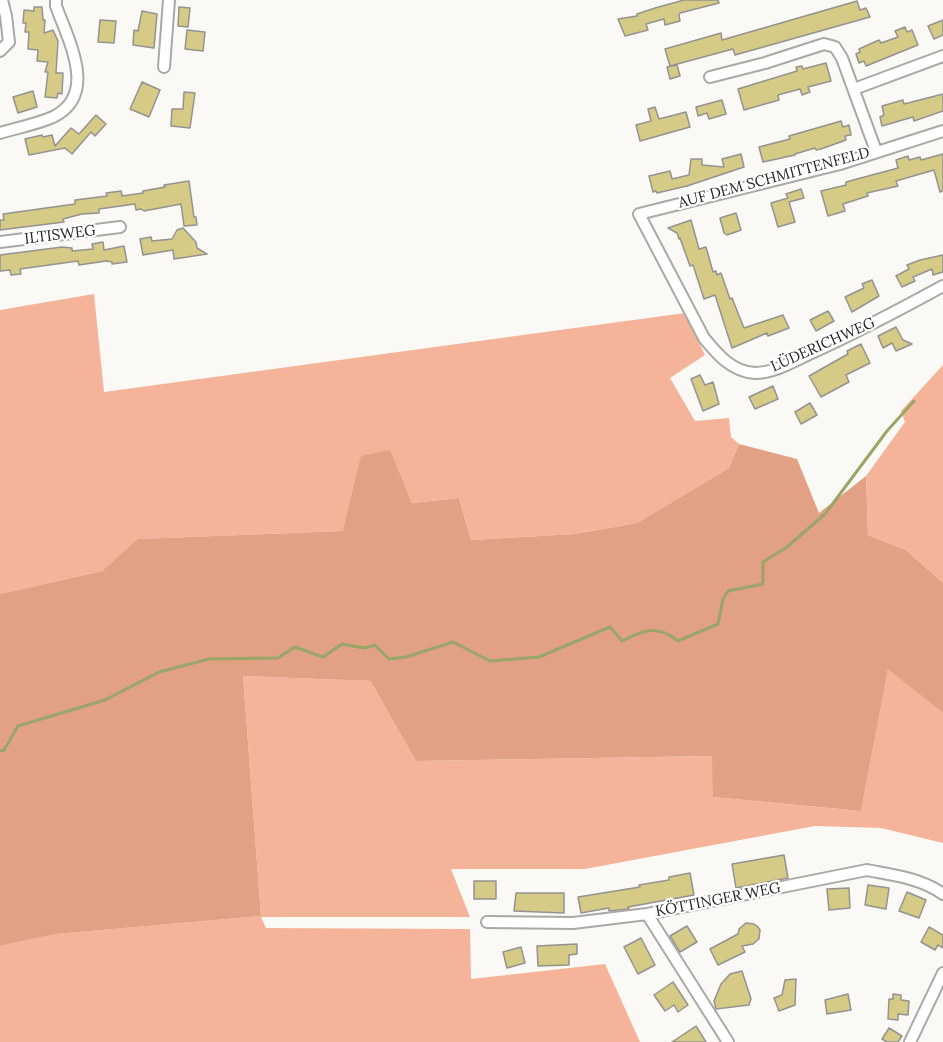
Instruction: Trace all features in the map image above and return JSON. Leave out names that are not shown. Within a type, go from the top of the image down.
[{"type":"street","points":[[0,51],[9,42],[2,0]]},
{"type":"street","points":[[0,133],[54,116],[68,106],[75,96],[77,66],[56,0]]},
{"type":"street","points":[[164,67],[169,0]]},
{"type":"street","points":[[710,77],[765,63],[824,44],[835,47],[842,58],[876,151]]},
{"type":"street","points":[[854,89],[943,56]]},
{"type":"street","name":"AUF DEM SCHMITTENFELD","points":[[639,214],[829,167],[943,131]]},
{"type":"street","name":"LÜDERICHWEG","points":[[639,214],[704,338],[717,354],[735,368],[755,373],[781,367],[870,326],[943,286]]},
{"type":"street","name":"ILTISWEG","points":[[0,242],[120,227]]},
{"type":"street","name":"KÖTTINGER WEG","points":[[487,922],[573,923],[647,914],[867,870],[900,876],[931,886],[943,894]]},
{"type":"street","points":[[647,914],[728,1042]]},
{"type":"street","points":[[910,1042],[943,973]]},
{"type":"shaded area","points":[[94,294],[104,392],[685,313],[705,355],[670,378],[695,421],[729,418],[731,437],[739,444],[729,468],[637,523],[575,534],[471,540],[459,498],[412,503],[390,451],[343,531],[139,539],[102,571],[0,594],[0,310]]},
{"type":"shaded area","points":[[943,365],[943,583],[906,550],[868,535],[866,476],[905,422],[901,411]]},
{"type":"shaded area","points":[[739,444],[797,459],[819,513],[866,476],[868,535],[906,550],[943,583],[943,713],[888,669],[861,811],[713,797],[712,756],[416,761],[371,681],[243,676],[261,916],[56,934],[0,946],[0,594],[102,571],[138,539],[343,531],[361,456],[390,450],[412,503],[459,498],[471,540],[575,534],[637,523],[729,468]]},
{"type":"shaded area","points":[[888,668],[943,713],[943,843],[881,828],[815,826],[585,869],[451,869],[470,917],[261,917],[266,928],[470,929],[471,979],[605,964],[640,1042],[0,1042],[0,946],[55,934],[261,916],[243,676],[372,681],[416,761],[713,756],[713,797],[861,811]]},
{"type":"building","points":[[684,0],[718,0],[719,3],[680,13],[680,21],[665,25],[664,19],[646,24],[648,30],[625,36],[618,19],[637,16],[637,14]]},
{"type":"building","points":[[857,1],[860,10],[866,8],[870,17],[735,55],[733,49],[670,66],[665,49],[721,33],[722,40]]},
{"type":"building","points":[[34,7],[42,7],[43,20],[45,20],[44,33],[53,30],[58,41],[56,73],[63,73],[62,94],[58,93],[57,98],[45,97],[48,72],[45,72],[48,62],[37,61],[38,50],[28,49],[29,32],[25,32],[24,10],[34,11]]},
{"type":"building","points":[[179,7],[190,8],[188,27],[178,26]]},
{"type":"building","points":[[142,11],[157,14],[154,48],[133,45],[134,30],[138,31]]},
{"type":"building","points":[[100,20],[116,21],[114,43],[98,42]]},
{"type":"building","points":[[943,20],[943,35],[934,39],[928,26]]},
{"type":"building","points":[[905,27],[907,32],[912,30],[918,45],[866,66],[864,61],[859,63],[856,54],[860,52],[859,49],[879,40],[881,43],[898,37],[895,31]]},
{"type":"building","points":[[187,30],[205,32],[203,51],[185,49]]},
{"type":"building","points":[[826,63],[831,81],[808,87],[810,92],[802,95],[800,89],[778,95],[779,100],[744,110],[738,89],[797,71],[796,67],[802,66],[803,69]]},
{"type":"building","points":[[677,65],[680,76],[670,79],[667,67]]},
{"type":"building","points":[[142,82],[160,90],[149,117],[130,109]]},
{"type":"building","points":[[33,91],[37,107],[18,113],[13,97]]},
{"type":"building","points":[[184,92],[195,93],[190,128],[171,126],[172,109],[183,109]]},
{"type":"building","points":[[943,94],[943,111],[914,121],[913,117],[882,126],[880,117],[884,115],[882,106],[903,100],[904,104]]},
{"type":"building","points":[[722,100],[726,114],[709,119],[707,113],[698,116],[696,107]]},
{"type":"building","points":[[655,107],[659,119],[686,112],[690,127],[640,141],[636,125],[651,121],[648,109]]},
{"type":"building","points":[[96,115],[106,124],[95,136],[91,132],[72,154],[65,148],[29,155],[25,139],[52,135],[55,146],[71,128],[79,134]]},
{"type":"building","points":[[841,121],[843,127],[849,125],[851,135],[845,136],[846,140],[821,149],[816,150],[815,148],[763,162],[759,147]]},
{"type":"building","points":[[741,154],[744,167],[687,186],[653,192],[649,176],[670,171],[672,179],[689,175],[691,159],[702,159],[702,165],[724,167],[722,159]]},
{"type":"building","points":[[943,154],[943,191],[940,192],[934,170],[896,181],[898,186],[867,193],[868,196],[843,204],[845,211],[828,216],[821,191],[898,168],[896,160],[908,156],[909,160],[920,157],[921,160]]},
{"type":"building","points":[[189,181],[197,225],[184,226],[181,204],[144,211],[136,210],[135,204],[99,209],[99,213],[82,214],[63,219],[64,222],[0,230],[0,220],[4,220],[3,214],[75,204],[75,200],[107,196],[106,193],[121,191],[122,196],[143,193],[143,191],[165,187],[164,185]]},
{"type":"building","points":[[801,189],[804,198],[789,202],[795,222],[778,227],[771,203],[788,198],[786,194]]},
{"type":"building","points":[[736,213],[741,230],[727,235],[724,233],[720,218]]},
{"type":"building","points":[[691,220],[699,249],[706,247],[713,272],[716,271],[717,275],[721,273],[744,328],[783,315],[789,328],[768,336],[767,333],[732,348],[715,295],[704,299],[693,265],[690,266],[680,238],[677,233],[668,228]]},
{"type":"building","points":[[183,228],[196,242],[197,248],[207,254],[174,259],[173,250],[143,255],[140,239],[151,237],[152,241],[172,239],[177,230]]},
{"type":"building","points":[[103,242],[104,250],[124,246],[127,262],[112,264],[106,261],[79,265],[78,261],[20,269],[21,274],[11,275],[10,270],[0,271],[0,255],[62,247],[72,248],[72,251],[93,249],[92,244]]},
{"type":"building","points":[[943,255],[943,272],[933,275],[932,269],[913,277],[915,281],[902,287],[896,276],[909,269],[907,265]]},
{"type":"building","points":[[872,280],[879,296],[852,312],[845,297],[864,288],[862,284]]},
{"type":"building","points":[[828,311],[834,321],[816,331],[810,320]]},
{"type":"building","points":[[896,327],[903,340],[912,344],[896,351],[892,343],[883,348],[878,336]]},
{"type":"building","points":[[861,344],[870,363],[846,375],[849,382],[821,397],[809,376]]},
{"type":"building","points":[[700,375],[705,385],[713,382],[719,404],[703,411],[691,379]]},
{"type":"building","points":[[773,386],[778,399],[755,409],[749,397]]},
{"type":"building","points":[[810,403],[817,415],[801,424],[795,412]]},
{"type":"building","points":[[784,855],[788,878],[736,888],[732,864]]},
{"type":"building","points":[[690,873],[694,895],[628,907],[629,909],[609,911],[609,908],[581,913],[578,897],[640,887],[639,885],[669,880],[669,877]]},
{"type":"building","points":[[474,881],[496,881],[496,899],[474,899]]},
{"type":"building","points":[[868,885],[889,888],[886,909],[865,905]]},
{"type":"building","points":[[849,888],[850,908],[829,910],[827,889]]},
{"type":"building","points":[[907,892],[926,900],[919,918],[899,911]]},
{"type":"building","points":[[516,893],[564,893],[564,913],[514,911]]},
{"type":"building","points":[[746,923],[758,927],[759,939],[753,944],[742,946],[745,952],[718,965],[710,949],[738,934],[739,929]]},
{"type":"building","points":[[687,926],[697,942],[680,952],[670,936]]},
{"type":"building","points":[[929,927],[943,935],[943,948],[938,945],[935,950],[921,942]]},
{"type":"building","points":[[641,938],[655,965],[638,974],[624,947]]},
{"type":"building","points":[[577,944],[577,954],[569,955],[569,965],[538,966],[537,946]]},
{"type":"building","points":[[521,947],[525,963],[507,968],[503,952]]},
{"type":"building","points":[[742,971],[751,999],[749,1005],[716,1009],[714,1001],[721,984],[730,974]]},
{"type":"building","points":[[796,979],[795,1005],[779,1011],[774,998],[782,995],[785,980]]},
{"type":"building","points":[[673,982],[688,1005],[678,1012],[674,1005],[665,1011],[654,995]]},
{"type":"building","points":[[848,994],[851,1010],[827,1014],[825,1000]]},
{"type":"building","points":[[893,994],[901,995],[901,1000],[909,1001],[908,1015],[898,1014],[898,1020],[888,1019],[889,999],[893,999]]},
{"type":"building","points":[[696,1026],[706,1042],[672,1042]]},
{"type":"building","points":[[889,1028],[902,1036],[898,1042],[887,1042],[882,1039]]},
{"type":"waterway","points":[[0,751],[4,750],[18,726],[105,700],[159,672],[209,659],[278,658],[295,647],[323,657],[342,644],[364,648],[375,645],[389,659],[406,657],[453,642],[490,661],[539,657],[610,627],[622,641],[650,630],[663,632],[678,641],[718,624],[723,599],[728,591],[763,584],[763,562],[787,547],[825,514],[887,431],[914,401]]}]
